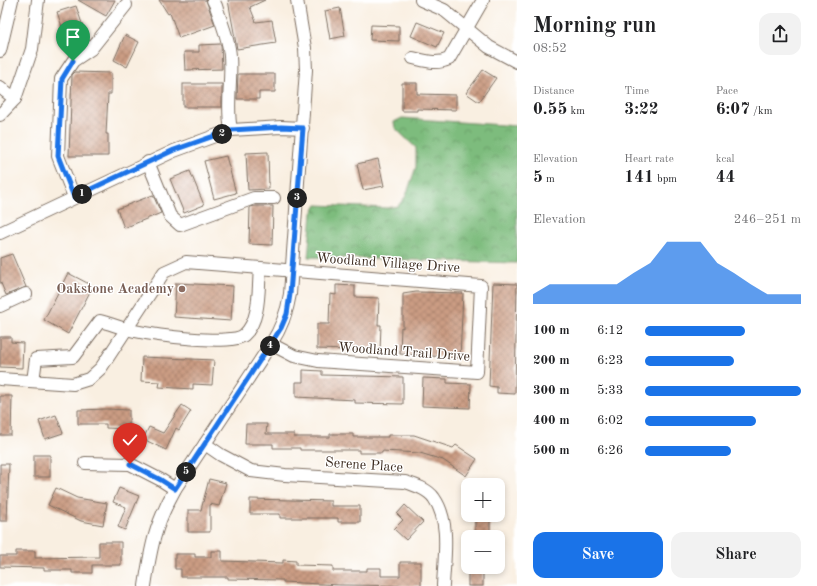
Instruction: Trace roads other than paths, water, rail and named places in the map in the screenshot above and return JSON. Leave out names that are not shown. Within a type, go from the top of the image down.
[{"type":"street","points":[[0,51],[2,36],[12,0]]},
{"type":"street","points":[[0,115],[15,99],[32,49],[38,0]]},
{"type":"street","points":[[213,0],[229,48],[230,85],[228,114],[231,130]]},
{"type":"street","points":[[145,586],[152,542],[162,512],[175,489],[254,371],[287,314],[292,270],[303,128],[306,48],[297,0]]},
{"type":"street","points":[[421,0],[444,10],[489,47],[517,62]]},
{"type":"street","points":[[413,58],[432,63],[442,62],[449,58],[483,0]]},
{"type":"street","points":[[74,197],[58,156],[62,79],[73,61],[91,49],[126,5]]},
{"type":"street","points":[[0,87],[15,99]]},
{"type":"street","points":[[0,233],[174,150],[231,130],[281,127],[303,128]]},
{"type":"street","points":[[148,162],[170,216],[180,225],[254,198],[274,198]]},
{"type":"street","name":"Woodland Village Drive","points":[[0,379],[73,384],[89,380],[100,368],[164,272],[186,262],[481,286]]},
{"type":"street","points":[[33,381],[36,359],[73,357],[100,321],[126,329],[172,337],[234,340],[244,335],[251,324],[256,310],[260,268]]},
{"type":"street","name":"Woodland Trail Drive","points":[[271,344],[294,356],[318,361],[477,372],[481,286]]},
{"type":"street","points":[[0,306],[26,294]]},
{"type":"street","name":"Serene Place","points":[[205,444],[221,456],[251,471],[285,475],[405,482],[421,487],[434,498],[446,528],[443,586]]},
{"type":"street","points":[[85,463],[130,464],[175,489]]},
{"type":"place","name":"Oakstone Academy","points":[[182,289]]}]
